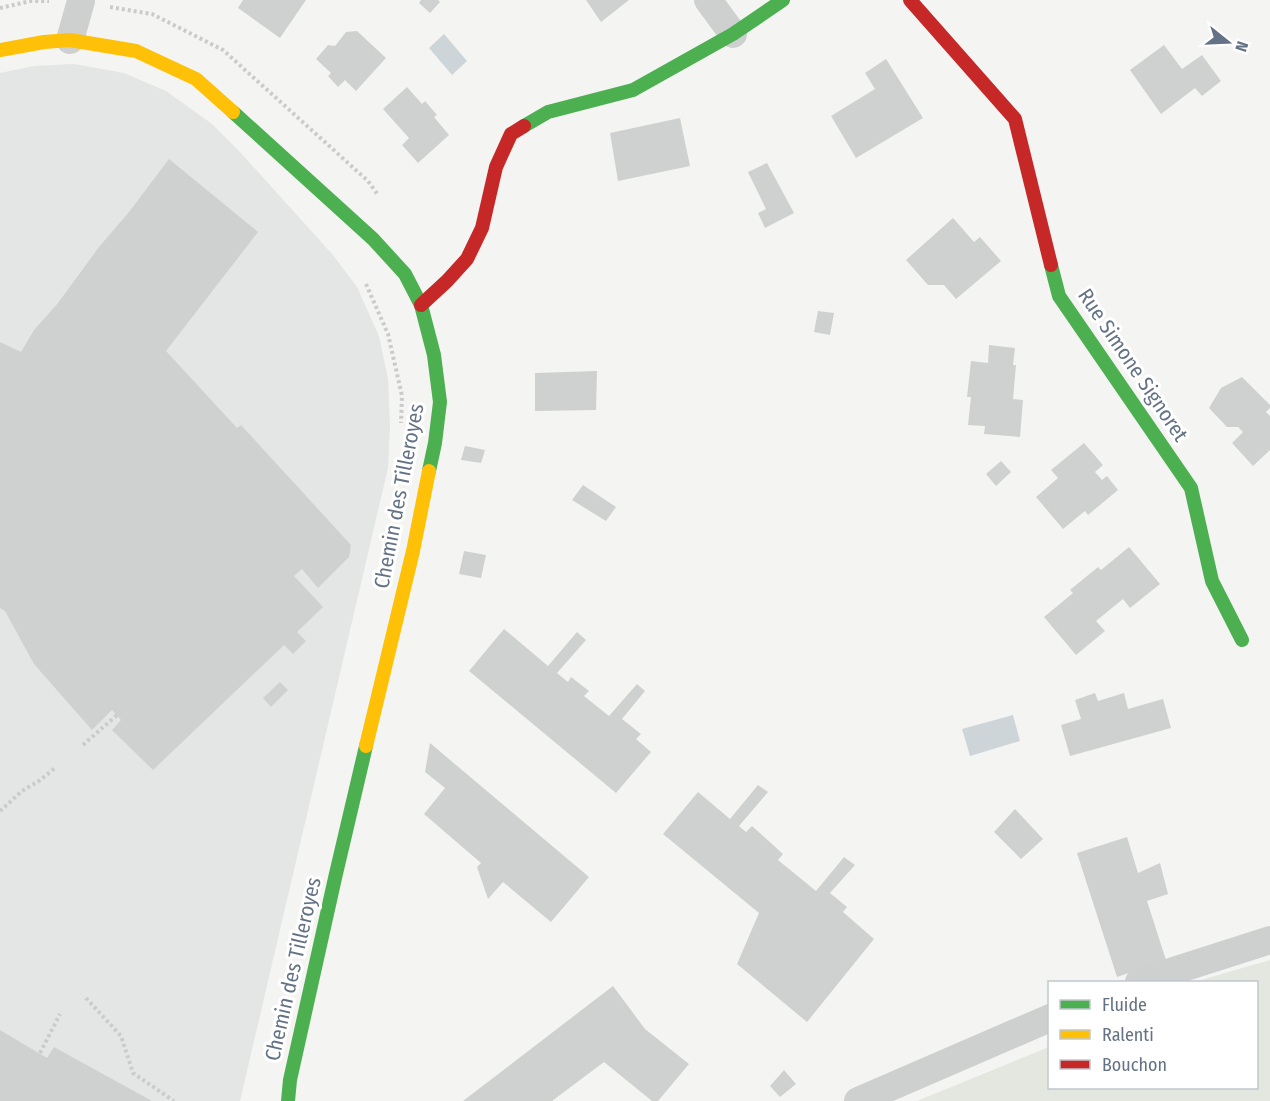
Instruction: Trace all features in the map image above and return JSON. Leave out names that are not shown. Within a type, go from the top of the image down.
[{"type":"street","points":[[708,0],[733,34]]},
{"type":"street","points":[[421,305],[447,281],[466,259],[482,228],[496,167],[512,134],[548,112],[633,90],[733,34],[783,0]]},
{"type":"street","name":"Rue Simone Signoret","points":[[909,0],[1015,119],[1059,296],[1191,488],[1212,581],[1242,640]]},
{"type":"street","points":[[70,40],[81,1]]},
{"type":"street","name":"Chemin des Tilleroyes","points":[[0,50],[70,40],[136,51],[196,79],[373,239],[405,274],[421,305],[434,355],[440,402],[435,443],[413,551],[335,878],[290,1080],[288,1101]]},
{"type":"street","points":[[1142,981],[1270,940]]},
{"type":"street","points":[[858,1101],[1048,1019]]},
{"type":"path","points":[[0,8],[31,1],[81,1],[152,14],[223,50],[368,181],[388,210],[373,239]]},
{"type":"path","points":[[365,282],[388,334],[402,396],[401,427]]},
{"type":"path","points":[[83,745],[117,715]]},
{"type":"path","points":[[0,811],[22,791],[55,768]]},
{"type":"path","points":[[86,998],[121,1036],[132,1073],[174,1101]]},
{"type":"path","points":[[40,1053],[60,1014]]},
{"type":"shaded area","points":[[444,34],[467,61],[452,75],[429,48]]},
{"type":"shaded area","points":[[74,64],[124,73],[166,91],[212,124],[239,151],[333,255],[357,287],[379,336],[388,379],[390,426],[388,468],[240,1101],[0,1101],[0,73],[34,66]]},
{"type":"shaded area","points":[[1013,715],[1020,741],[970,756],[962,729]]},
{"type":"shaded area","points":[[1270,960],[1270,1101],[917,1101],[1048,1047],[1048,1089],[1258,1089],[1258,981],[1197,981]]},
{"type":"building","points":[[243,0],[306,0],[280,38],[238,8]]},
{"type":"building","points":[[421,0],[440,2],[430,13],[419,3]]},
{"type":"building","points":[[586,0],[629,0],[601,22]]},
{"type":"building","points":[[357,31],[386,58],[356,91],[345,80],[338,87],[328,76],[331,73],[316,59],[328,45],[335,46],[346,32]]},
{"type":"building","points":[[1164,45],[1182,69],[1202,55],[1221,81],[1202,96],[1195,88],[1161,114],[1130,70]]},
{"type":"building","points":[[886,59],[923,118],[856,158],[831,116],[875,89],[865,73]]},
{"type":"building","points":[[407,87],[422,104],[425,101],[437,115],[434,117],[449,135],[418,163],[402,145],[409,138],[383,109]]},
{"type":"building","points":[[680,118],[690,166],[618,181],[610,133]]},
{"type":"building","points":[[169,159],[258,232],[166,351],[237,428],[241,425],[351,545],[349,557],[318,588],[302,569],[294,576],[323,607],[297,632],[306,641],[293,654],[284,645],[153,770],[112,730],[121,720],[112,710],[92,730],[34,664],[5,611],[0,608],[0,342],[21,352],[34,330],[58,303]]},
{"type":"building","points":[[767,163],[794,213],[765,228],[758,213],[766,209],[748,172]]},
{"type":"building","points":[[953,218],[974,242],[980,237],[1001,261],[956,299],[944,285],[928,285],[906,260]]},
{"type":"building","points":[[818,311],[834,313],[830,335],[814,332]]},
{"type":"building","points":[[989,345],[1015,348],[1013,399],[1023,400],[1020,437],[984,434],[985,426],[968,425],[971,397],[967,397],[971,361],[988,363]]},
{"type":"building","points":[[597,371],[596,410],[535,411],[535,373]]},
{"type":"building","points":[[1242,377],[1270,405],[1266,412],[1270,416],[1270,450],[1253,466],[1232,443],[1243,432],[1238,427],[1227,427],[1209,408],[1221,388]]},
{"type":"building","points":[[1084,443],[1103,465],[1095,472],[1102,480],[1107,476],[1118,490],[1088,515],[1085,511],[1063,529],[1036,497],[1058,478],[1051,470]]},
{"type":"building","points":[[465,446],[485,450],[481,463],[461,460]]},
{"type":"building","points":[[1001,461],[1011,472],[996,486],[986,474]]},
{"type":"building","points":[[583,485],[616,507],[606,521],[572,500]]},
{"type":"building","points":[[1129,547],[1160,584],[1130,608],[1123,599],[1096,621],[1105,631],[1076,655],[1044,617],[1073,593],[1070,590],[1098,567],[1101,570]]},
{"type":"building","points":[[464,551],[486,555],[481,578],[459,574]]},
{"type":"building","points":[[504,629],[548,666],[577,632],[586,640],[557,673],[568,682],[571,677],[589,691],[584,696],[609,716],[637,684],[645,691],[622,719],[641,734],[636,739],[651,752],[616,793],[469,671]]},
{"type":"building","points":[[280,682],[288,690],[271,707],[263,698]]},
{"type":"building","points":[[1095,693],[1098,701],[1124,693],[1128,709],[1163,699],[1171,728],[1070,756],[1061,725],[1081,719],[1075,700]]},
{"type":"building","points":[[430,743],[589,877],[551,922],[503,882],[488,899],[477,867],[481,863],[424,814],[445,788],[425,772]]},
{"type":"building","points":[[758,785],[768,792],[739,826],[746,832],[752,826],[783,854],[778,860],[816,891],[844,857],[855,865],[830,893],[847,907],[843,912],[874,939],[807,1022],[737,964],[759,913],[663,834],[698,792],[730,819]]},
{"type":"building","points":[[1015,809],[1043,839],[1021,859],[994,832]]},
{"type":"building","points":[[1127,837],[1138,873],[1160,863],[1168,894],[1147,901],[1166,960],[1117,977],[1077,853]]},
{"type":"building","points":[[613,986],[645,1029],[689,1064],[658,1101],[652,1101],[604,1062],[552,1101],[463,1101]]},
{"type":"building","points":[[0,1030],[47,1058],[54,1047],[152,1101],[0,1101]]},
{"type":"building","points":[[784,1070],[796,1084],[780,1097],[770,1086]]},
{"type":"traffic: fast","points":[[524,126],[548,112],[633,90],[733,34],[783,0]]},
{"type":"traffic: fast","points":[[233,112],[373,239],[405,274],[421,305],[434,355],[440,402],[429,471]]},
{"type":"traffic: fast","points":[[1051,265],[1059,296],[1191,488],[1212,581],[1242,640]]},
{"type":"traffic: fast","points":[[288,1101],[290,1080],[366,746]]},
{"type":"traffic: slow","points":[[0,50],[70,40],[136,51],[196,79],[233,112]]},
{"type":"traffic: slow","points":[[366,746],[413,551],[429,471]]},
{"type":"traffic: jam","points":[[910,0],[1015,119],[1051,265]]},
{"type":"traffic: jam","points":[[421,305],[467,259],[482,228],[496,167],[511,134],[524,126]]}]
